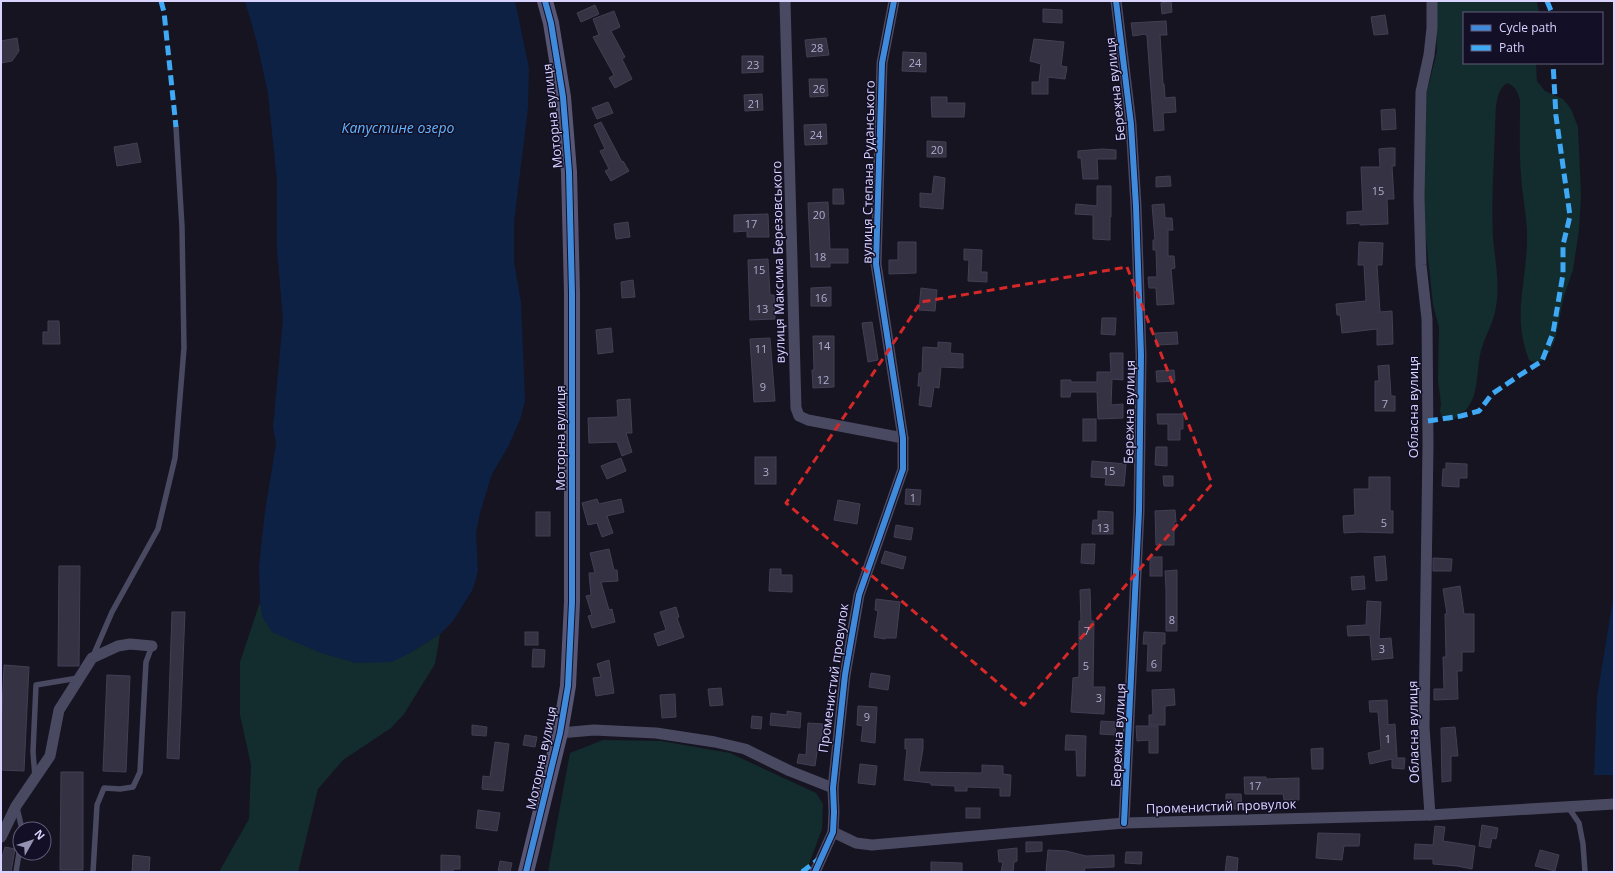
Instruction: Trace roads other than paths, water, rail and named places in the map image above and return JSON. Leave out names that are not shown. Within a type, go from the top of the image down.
[{"type":"street","name":"Моторна вулиця","points":[[526,872],[560,733],[568,686],[572,602],[572,285],[569,172],[563,97],[551,23],[545,1]]},
{"type":"street","name":"вулиця Максима Березовського","points":[[785,1],[796,408],[799,416],[808,420],[903,438]]},
{"type":"street","name":"вулиця Степана Руданського","points":[[894,1],[882,63],[876,264],[903,438]]},
{"type":"street","name":"Бережна вулиця","points":[[1116,1],[1131,124],[1136,206],[1141,355],[1139,511],[1124,823]]},
{"type":"street","name":"Обласна вулиця","points":[[1430,815],[1424,727],[1428,444],[1427,319],[1421,265],[1418,197],[1421,92],[1429,55],[1432,28],[1432,1]]},
{"type":"street","name":"Променистий провулок","points":[[815,872],[833,832],[833,788],[845,675],[859,595],[903,469],[903,438]]},
{"type":"street","points":[[1,837],[16,806],[50,756],[60,710],[92,658],[118,646],[130,644],[152,646]]},
{"type":"street","name":"Моторна вулиця","points":[[560,733],[594,730],[656,733],[715,742],[745,749],[790,771],[833,788]]},
{"type":"street","name":"Променистий провулок","points":[[833,832],[856,843],[872,845],[1124,823],[1430,815],[1614,804]]},
{"type":"lane","points":[[92,658],[112,612],[158,528],[175,458],[184,348],[182,227],[176,128]]},
{"type":"lane","points":[[93,872],[97,805],[104,788],[120,789],[133,787],[140,772],[146,662],[152,646]]},
{"type":"lane","points":[[35,778],[33,752],[36,685],[80,677]]},
{"type":"lane","points":[[16,806],[20,821]]},
{"type":"lane","points":[[1568,807],[1579,823],[1583,844],[1585,872]]},
{"type":"lane","points":[[16,872],[18,861]]},
{"type":"water","name":"Капустине озеро","points":[[245,1],[515,1],[529,68],[528,108],[514,222],[514,262],[521,302],[525,401],[520,420],[508,447],[492,474],[480,513],[476,532],[478,571],[473,589],[453,621],[440,634],[392,662],[356,663],[321,653],[272,632],[263,618],[260,602],[259,567],[265,511],[276,444],[273,427],[283,319],[277,250],[277,181],[268,94],[257,43]]},
{"type":"water","points":[[1614,593],[1614,775],[1594,775],[1597,697]]}]
